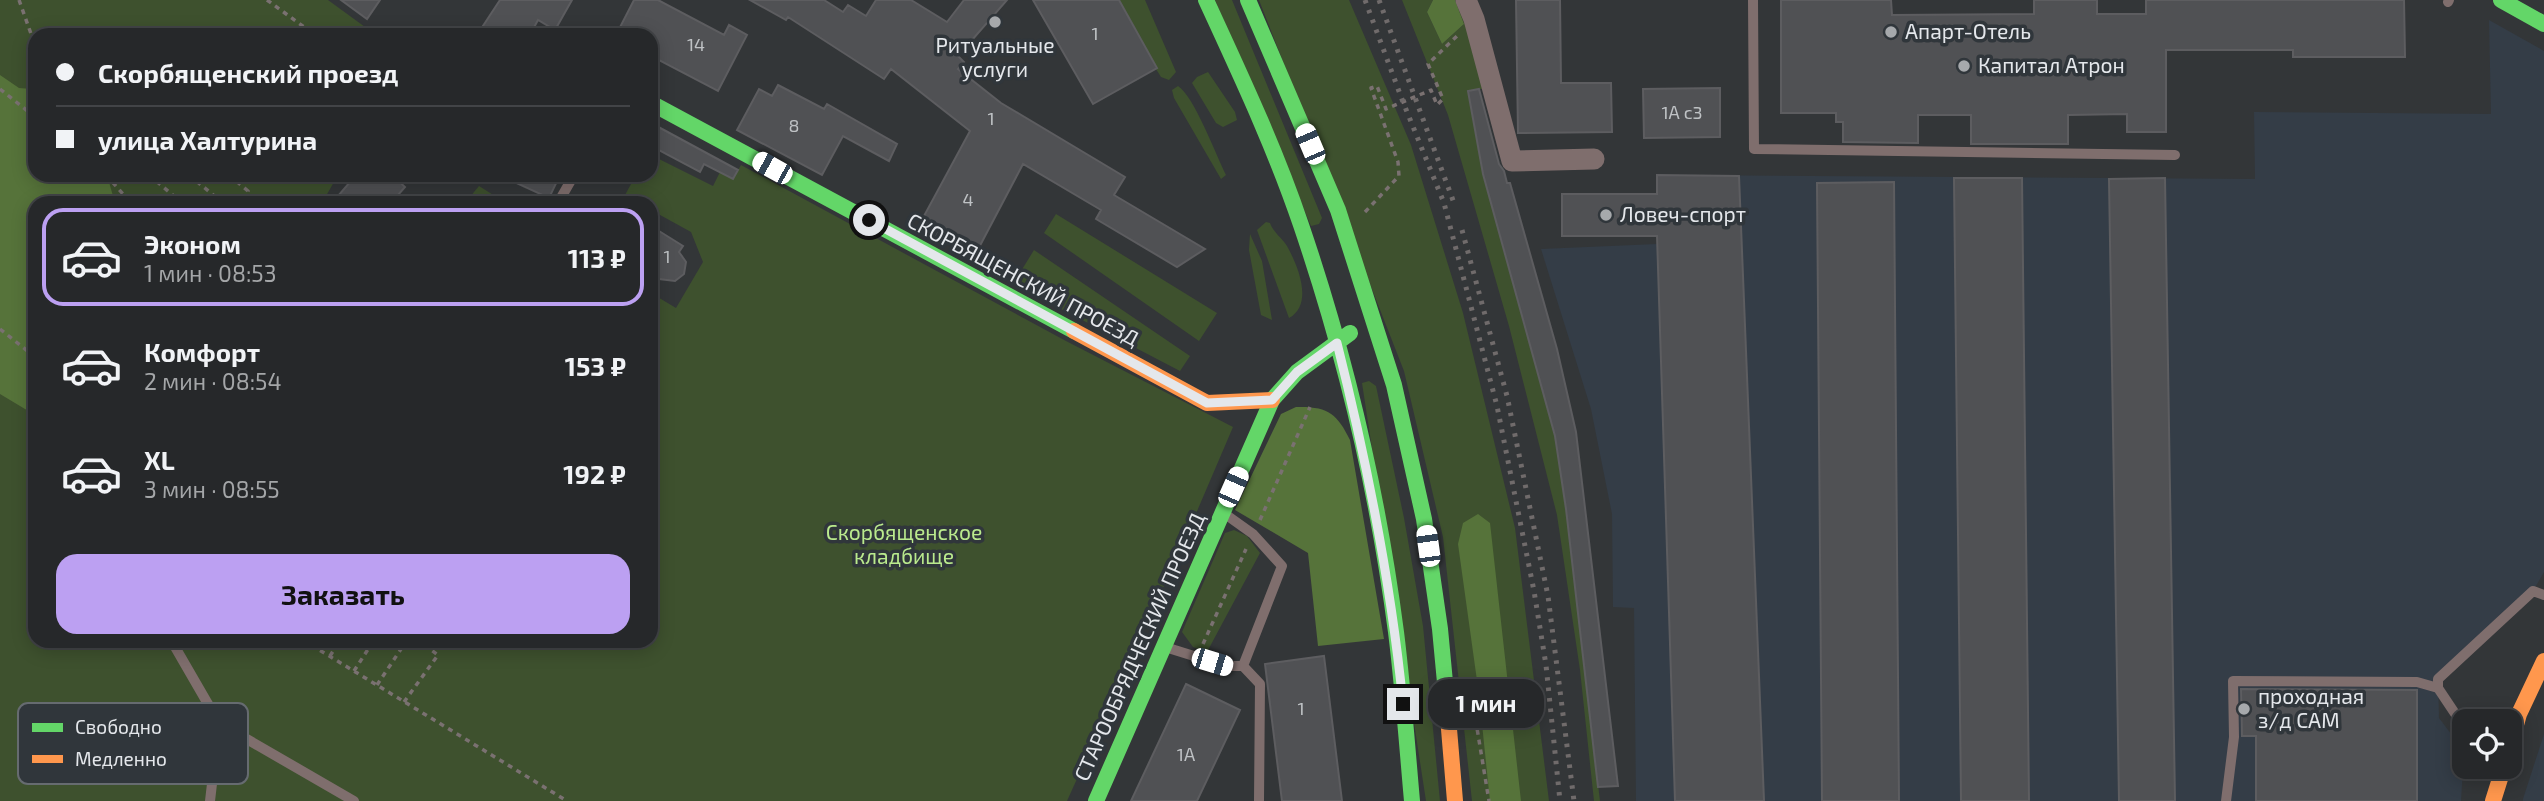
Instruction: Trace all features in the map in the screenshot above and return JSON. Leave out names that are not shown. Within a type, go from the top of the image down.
[{"type":"main road","points":[[1206,0],[1246,87],[1300,223],[1337,343],[1380,529],[1396,632],[1412,801]]},
{"type":"main road","points":[[1248,0],[1338,210],[1394,385],[1424,519],[1440,629],[1455,801]]},
{"type":"main road","points":[[2501,0],[2544,24]]},
{"type":"main road","name":"СКОРБЯЩЕНСКИЙ ПРОЕЗД","points":[[658,107],[1207,403],[1272,400]]},
{"type":"main road","name":"СТАРООБРЯДЧЕСКИЙ ПРОЕЗД","points":[[1096,801],[1272,400],[1297,372],[1372,315]]},
{"type":"main road","points":[[2521,709],[2544,660]]},
{"type":"main road","points":[[2493,801],[2500,779]]},
{"type":"street","points":[[1470,10],[1512,161],[1594,159]]},
{"type":"lane","points":[[1753,0],[1754,149],[2175,155]]},
{"type":"lane","points":[[1222,512],[1253,534],[1282,566],[1243,666]]},
{"type":"lane","points":[[2452,709],[2438,688],[2438,679],[2533,592],[2544,594]]},
{"type":"lane","points":[[1165,647],[1226,666],[1243,666],[1260,684],[1259,801]]},
{"type":"lane","points":[[176,648],[207,703]]},
{"type":"lane","points":[[2226,801],[2234,737],[2233,681],[2417,682],[2438,688]]},
{"type":"lane","points":[[248,740],[354,801]]},
{"type":"path","points":[[19,0],[29,28]]},
{"type":"path","points":[[267,0],[305,28]]},
{"type":"path","points":[[1363,215],[1399,176],[1398,162],[1371,88],[1377,86],[1386,109],[1431,90],[1437,105],[1443,99],[1428,64],[1470,10]]},
{"type":"path","points":[[0,89],[28,111]]},
{"type":"path","points":[[112,182],[125,196]]},
{"type":"path","points":[[157,182],[174,196]]},
{"type":"path","points":[[198,182],[214,196]]},
{"type":"path","points":[[237,182],[248,191],[244,196]]},
{"type":"path","points":[[0,329],[28,351]]},
{"type":"path","points":[[315,648],[568,801]]},
{"type":"path","points":[[330,657],[335,648]]},
{"type":"path","points":[[354,671],[369,648]]},
{"type":"path","points":[[377,686],[402,648]]},
{"type":"path","points":[[404,702],[438,655],[429,648]]},
{"type":"shaded area","points":[[2489,20],[2544,51],[2544,572],[2533,591],[2438,679],[2439,718],[2452,735],[2452,779],[2462,779],[2461,801],[1636,801],[1634,608],[1613,607],[1612,514],[1591,409],[1541,249],[1657,244],[1657,175],[2255,179],[2254,112],[2491,114]]},
{"type":"shaded area","points":[[2544,734],[2544,801],[2523,801],[2523,799]]},
{"type":"green space","name":"Скорбященское кладбище","points":[[0,0],[328,0],[366,28],[28,28],[28,182],[334,182],[326,196],[28,196],[28,648],[658,648],[658,297],[676,308],[703,262],[691,232],[658,214],[658,196],[625,195],[632,182],[658,182],[658,158],[713,186],[720,172],[733,179],[741,165],[1066,341],[1233,427],[1067,801],[0,801]]},
{"type":"green space","points":[[1119,0],[1145,0],[1176,72],[1169,80],[1161,77],[1156,69]]},
{"type":"green space","points":[[1215,0],[1232,0],[1322,218],[1319,224],[1311,226]]},
{"type":"green space","points":[[1259,0],[1349,0],[1411,145],[1463,313],[1515,528],[1549,801],[1472,801],[1443,537],[1404,371]]},
{"type":"green space","points":[[1402,0],[1433,0],[1427,12],[1442,44],[1464,24],[1455,0],[1460,0],[1488,88],[1468,91],[1555,436],[1600,801],[1594,801],[1580,670],[1557,515],[1509,326],[1448,115]]},
{"type":"green space","points":[[1433,0],[1455,0],[1464,24],[1442,44],[1427,12]]},
{"type":"green space","points":[[1208,72],[1235,112],[1237,120],[1223,127],[1216,123],[1192,83],[1197,77]]},
{"type":"green space","points":[[0,75],[19,88],[28,89],[28,182],[109,182],[113,196],[28,196],[28,411],[0,394]]},
{"type":"green space","points":[[1178,86],[1191,101],[1204,127],[1226,175],[1221,179],[1174,98],[1172,90]]},
{"type":"green space","points":[[479,186],[495,196],[471,196]]},
{"type":"green space","points":[[1056,214],[1217,313],[1199,341],[1044,233]]},
{"type":"green space","points":[[1266,222],[1270,223],[1287,246],[1302,284],[1301,304],[1297,312],[1289,318],[1257,230]]},
{"type":"green space","points":[[1250,234],[1262,261],[1272,320],[1261,315],[1249,250]]},
{"type":"green space","points":[[1034,250],[1190,356],[1180,371],[1013,284]]},
{"type":"green space","points":[[1369,381],[1376,386],[1404,518],[1423,626],[1440,801],[1426,801],[1362,383]]},
{"type":"green space","points":[[1296,407],[1316,408],[1330,413],[1350,440],[1384,639],[1318,646],[1308,553],[1235,510],[1281,414]]},
{"type":"green space","points":[[1478,514],[1490,523],[1521,801],[1490,801],[1479,695],[1458,544],[1463,523]]},
{"type":"green space","points":[[1234,530],[1247,536],[1260,553],[1207,652],[1193,647],[1182,632],[1225,533]]},
{"type":"building","points":[[341,0],[380,0],[367,19]]},
{"type":"building","points":[[500,0],[572,0],[556,28],[538,20],[534,28],[482,28]]},
{"type":"building","points":[[634,0],[658,0],[724,35],[729,25],[747,35],[718,91],[658,60],[658,28],[620,28]]},
{"type":"building","points":[[750,0],[824,0],[843,12],[848,5],[866,16],[876,0],[911,0],[947,22],[964,0],[1007,0],[958,56],[964,62],[958,69],[1001,103],[1125,177],[1114,195],[1205,249],[1177,267],[1096,219],[1101,210],[1023,164],[974,257],[918,227],[970,131],[891,69],[884,79],[788,17],[786,20]]},
{"type":"building","points":[[1033,0],[1119,0],[1157,68],[1093,104]]},
{"type":"building","points":[[1516,0],[1560,0],[1561,83],[1611,83],[1612,132],[1518,133]]},
{"type":"building","name":"Капитал Атрон","points":[[1781,0],[1891,0],[1892,15],[2034,14],[2034,0],[2097,0],[2097,14],[2146,14],[2146,0],[2404,0],[2405,57],[2293,57],[2293,50],[2166,50],[2166,132],[2127,132],[2127,114],[2068,115],[2068,144],[1971,144],[1971,115],[1918,115],[1918,143],[1843,142],[1843,122],[1836,122],[1836,113],[1781,113]]},
{"type":"building","points":[[778,85],[824,109],[827,104],[897,144],[889,161],[843,136],[822,175],[737,130],[759,89],[772,96]]},
{"type":"building","points":[[1720,88],[1720,137],[1644,138],[1643,89]]},
{"type":"building","points":[[1479,89],[1499,164],[1507,183],[1510,183],[1557,349],[1576,432],[1618,786],[1598,787],[1555,436],[1483,174],[1468,91]]},
{"type":"building","points":[[658,127],[738,170],[733,179],[704,164],[700,172],[658,150]]},
{"type":"building","points":[[1657,175],[1739,176],[1764,801],[1675,801],[1657,236],[1562,236],[1562,194],[1657,194]]},
{"type":"building","points":[[1954,178],[2022,178],[2029,801],[1961,801]]},
{"type":"building","points":[[2165,178],[2175,801],[2119,801],[2109,179]]},
{"type":"building","points":[[350,182],[400,182],[405,187],[397,196],[338,196]]},
{"type":"building","points":[[514,182],[557,182],[550,196]]},
{"type":"building","points":[[1894,182],[1899,801],[1822,801],[1817,183]]},
{"type":"building","points":[[658,230],[683,246],[679,252],[686,262],[684,274],[675,281],[658,279]]},
{"type":"building","points":[[1324,656],[1342,801],[1282,801],[1265,664]]},
{"type":"building","points":[[1186,684],[1240,710],[1197,801],[1131,801]]},
{"type":"building","points":[[2241,689],[2417,690],[2417,801],[2256,801],[2256,736],[2242,736]]},
{"type":"railway","points":[[1365,0],[1444,203],[1497,406],[1546,665],[1560,801]]},
{"type":"railway","points":[[1379,0],[1454,203]]},
{"type":"railway","points":[[1462,230],[1507,396],[1548,596],[1574,801]]},
{"type":"traffic: fast","points":[[1206,0],[1257,111],[1291,196],[1346,375],[1370,477],[1389,580],[1401,674],[1412,801]]},
{"type":"traffic: fast","points":[[1248,0],[1338,210],[1394,385],[1424,519],[1446,693]]},
{"type":"traffic: fast","points":[[2501,0],[2544,24]]},
{"type":"traffic: fast","points":[[658,107],[1074,331]]},
{"type":"traffic: fast","points":[[1096,801],[1272,400],[1297,372],[1350,333]]},
{"type":"traffic: slow","points":[[1074,331],[1207,403],[1272,400]]},
{"type":"traffic: slow","points":[[2521,709],[2544,661]]},
{"type":"traffic: slow","points":[[1446,693],[1455,801]]},
{"type":"traffic: slow","points":[[2493,801],[2500,779]]},
{"type":"place","name":"Ритуальные услуги","points":[[995,22]]},
{"type":"place","name":"Апарт-Отель","points":[[1891,32]]},
{"type":"place","name":"Капитал Атрон","points":[[1964,66]]},
{"type":"place","name":"Ловеч-спорт","points":[[1606,215]]},
{"type":"place","name":"проходная з/д САМ","points":[[2244,709]]},
{"type":"route","points":[[869,220],[1207,403],[1272,400],[1297,372],[1337,343],[1380,529],[1396,632],[1403,704]]}]
